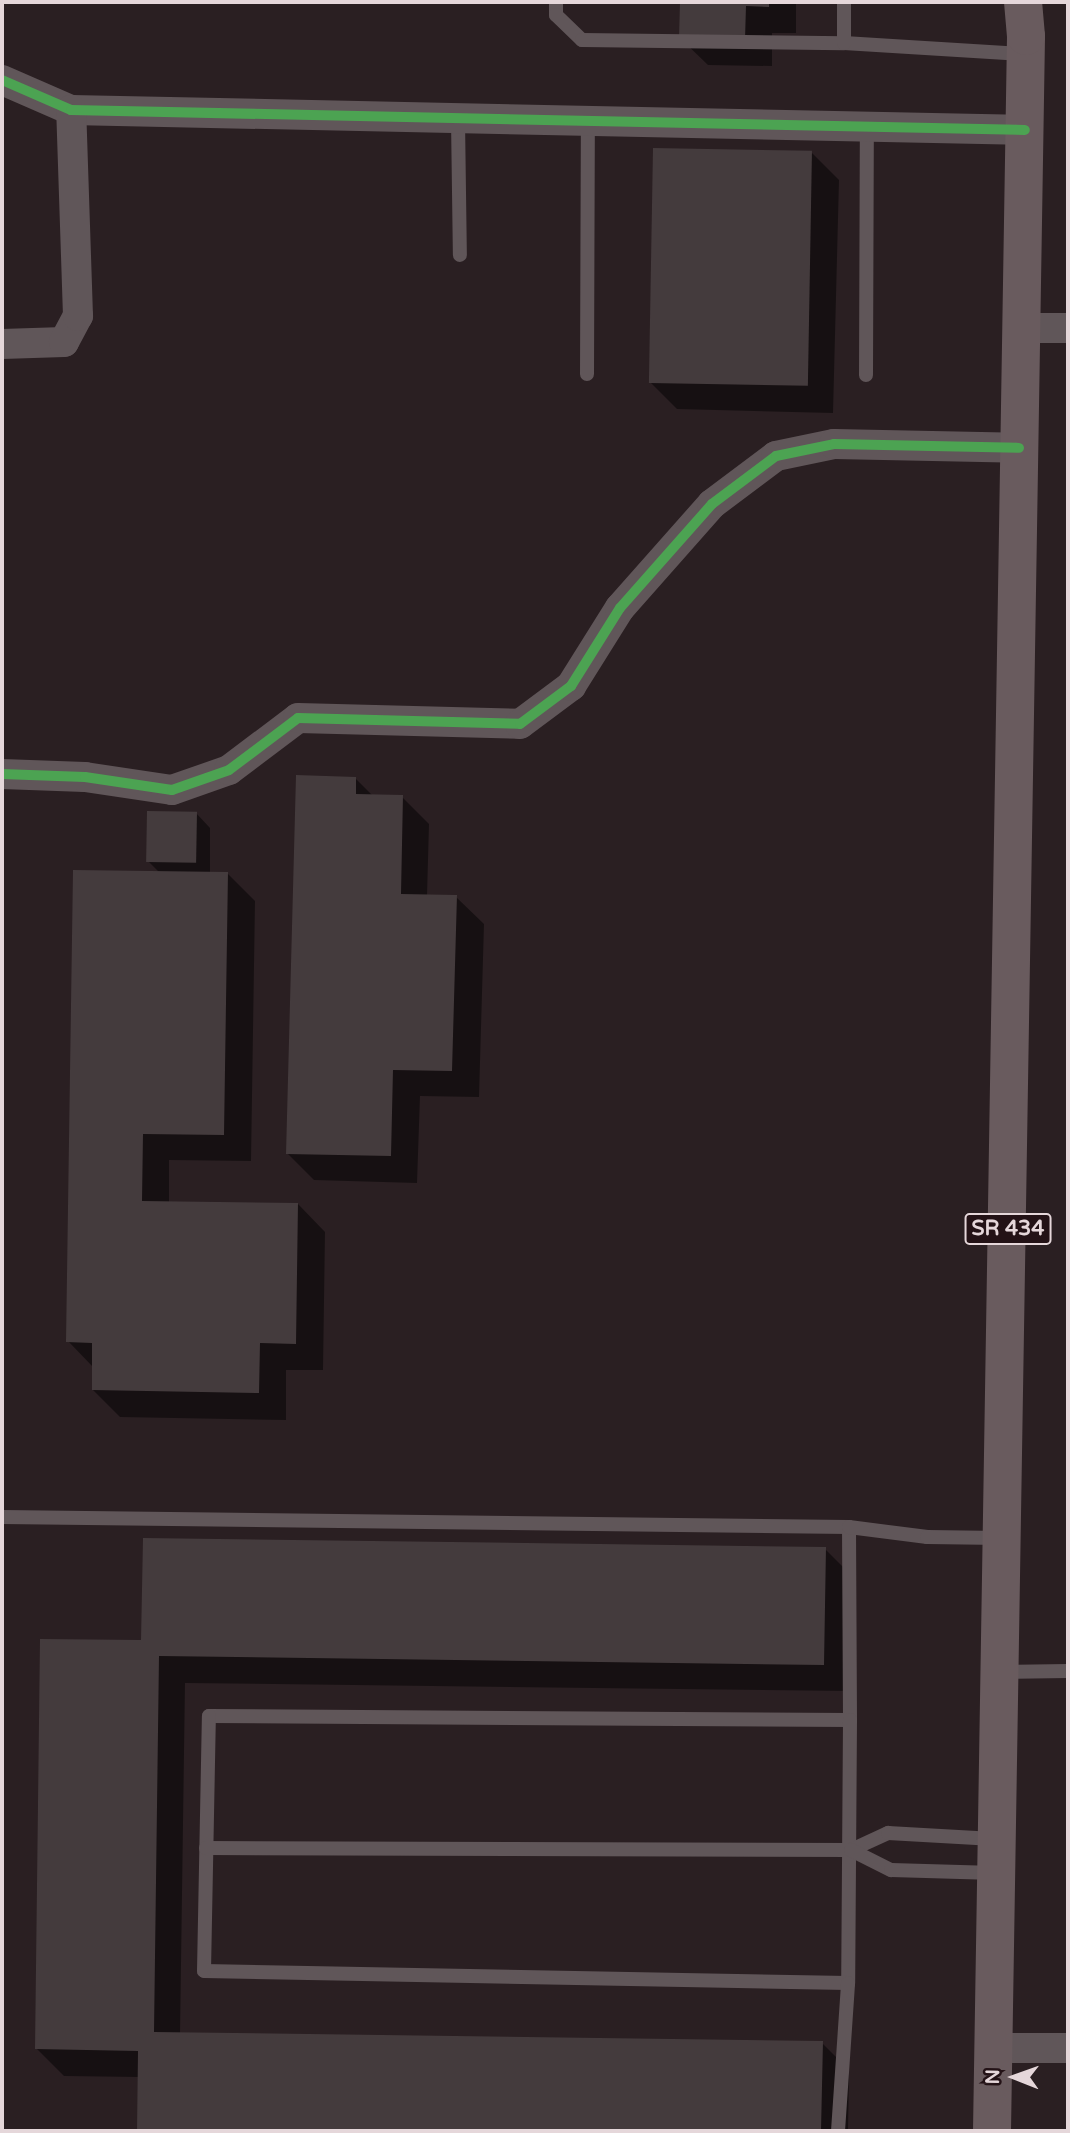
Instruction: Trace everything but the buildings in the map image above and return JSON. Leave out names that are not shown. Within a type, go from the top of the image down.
[{"type":"main road","name":"SR 434","points":[[992,2131],[1027,23]]},
{"type":"street","points":[[2,80],[71,110],[1025,130]]},
{"type":"street","points":[[2,344],[64,342],[78,316],[71,110]]},
{"type":"street","points":[[1021,328],[1068,328]]},
{"type":"street","points":[[2,774],[85,777],[172,790],[229,770],[298,718],[520,724],[571,686],[620,608],[712,504],[776,456],[834,444],[1019,448]]},
{"type":"street","points":[[995,2048],[1068,2048]]},
{"type":"lane","points":[[556,2],[556,15],[582,40],[844,44],[1027,23]]},
{"type":"lane","points":[[844,2],[844,44]]},
{"type":"lane","points":[[458,120],[460,255]]},
{"type":"lane","points":[[587,374],[588,121]]},
{"type":"lane","points":[[866,376],[867,127]]},
{"type":"lane","points":[[2,1517],[849,1527],[927,1537],[1003,1538]]},
{"type":"lane","points":[[838,2131],[848,1983],[849,1527]]},
{"type":"lane","points":[[1001,1672],[1068,1671]]},
{"type":"lane","points":[[848,1983],[204,1971],[209,1716],[850,1720]]},
{"type":"lane","points":[[206,1848],[850,1850],[888,1833],[998,1856]]},
{"type":"lane","points":[[850,1850],[891,1870],[998,1856]]},
{"type":"cycle path","points":[[2,80],[71,110],[1025,130]]},
{"type":"cycle path","points":[[2,774],[85,777],[172,790],[229,770],[298,718],[520,724],[571,686],[620,608],[712,504],[776,456],[834,444],[1019,448]]}]
